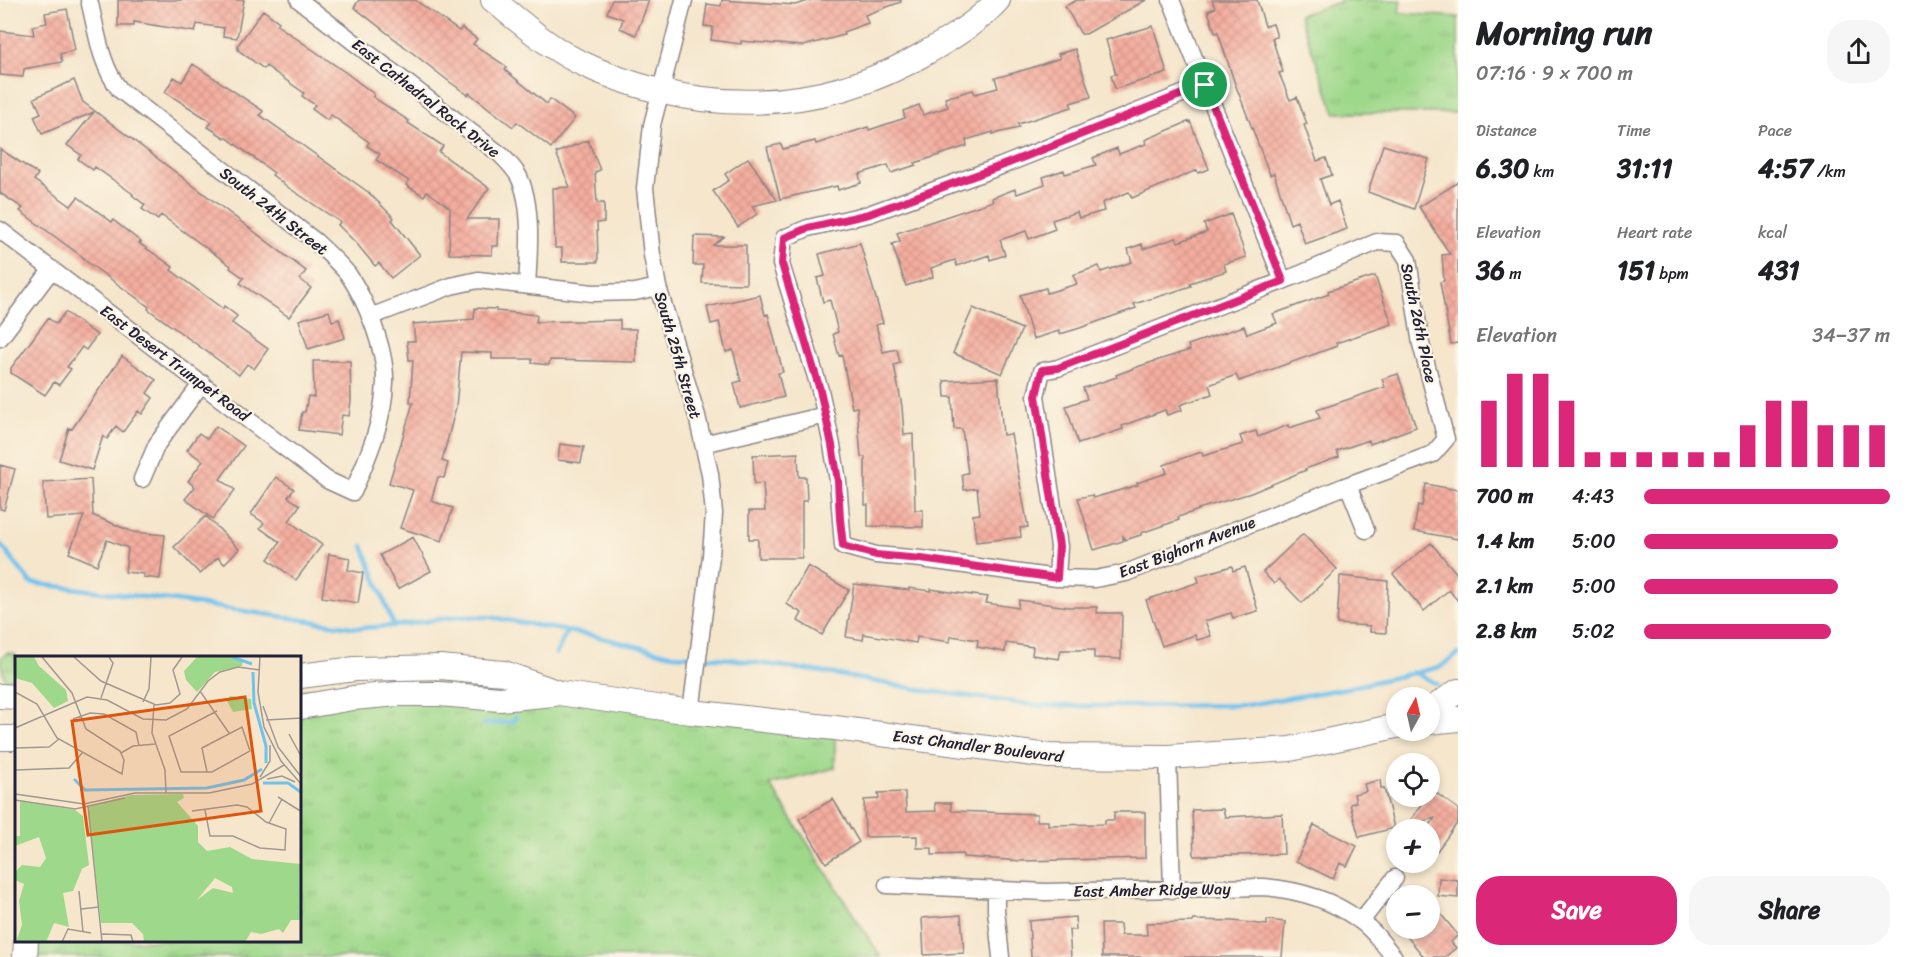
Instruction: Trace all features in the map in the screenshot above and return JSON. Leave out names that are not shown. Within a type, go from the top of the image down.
[{"type":"main road","points":[[493,0],[574,59],[614,77],[660,92],[698,100],[756,103],[793,99],[844,88],[909,64],[963,30],[998,0]]},
{"type":"main road","name":"East Chandler Boulevard","points":[[302,676],[355,669],[441,667],[504,673],[559,693],[691,712],[1049,756],[1167,757],[1290,749],[1386,728]]},
{"type":"main road","points":[[1440,703],[1458,691]]},
{"type":"main road","name":"East Chandler Boulevard","points":[[302,707],[353,698],[398,694],[439,694],[500,699],[559,693]]},
{"type":"main road","points":[[0,696],[15,697]]},
{"type":"main road","points":[[1440,716],[1458,708]]},
{"type":"main road","points":[[1440,720],[1458,719]]},
{"type":"main road","points":[[25,957],[26,942]]},
{"type":"street","name":"South 24th Street","points":[[89,0],[106,68],[120,90],[321,247],[349,276],[370,317],[381,350],[386,380],[383,406],[374,441],[353,492]]},
{"type":"street","name":"East Cathedral Rock Drive","points":[[299,0],[501,155],[513,168],[524,191],[526,205],[529,258],[527,285]]},
{"type":"street","name":"South 25th Street","points":[[684,0],[649,144],[645,188],[658,287],[697,416],[710,474],[714,513],[711,556],[691,712]]},
{"type":"street","points":[[1057,578],[1059,546],[1036,396],[1042,370],[1058,368],[1283,281],[1171,0]]},
{"type":"street","points":[[703,444],[826,415],[782,264],[784,238],[808,228],[869,214],[979,174],[1205,85]]},
{"type":"street","name":"East Desert Trumpet Road","points":[[0,230],[327,480],[353,492]]},
{"type":"street","name":"South 26th Place","points":[[1283,281],[1377,242],[1396,243],[1408,260],[1421,344],[1446,439]]},
{"type":"street","points":[[0,338],[52,269]]},
{"type":"street","points":[[370,317],[464,281],[493,280],[593,293],[635,292],[658,287]]},
{"type":"street","points":[[142,479],[157,444],[202,383]]},
{"type":"street","name":"East Bighorn Avenue","points":[[826,415],[838,481],[843,546],[876,555],[1057,578],[1095,579],[1126,573],[1348,485],[1433,454],[1446,439]]},
{"type":"street","points":[[1348,485],[1366,530]]},
{"type":"street","points":[[1167,757],[1172,890]]},
{"type":"street","points":[[1361,921],[1395,878]]},
{"type":"street","name":"East Amber Ridge Way","points":[[887,885],[1046,892],[1264,887],[1290,890],[1316,897],[1341,908],[1361,921],[1394,957]]},
{"type":"street","points":[[996,890],[1000,957]]},
{"type":"green space","points":[[1340,0],[1401,0],[1399,13],[1458,17],[1458,113],[1335,113],[1299,15],[1340,2]]},
{"type":"green space","points":[[7,653],[15,654],[15,678],[5,680],[1,658]]},
{"type":"green space","points":[[357,682],[488,684],[691,712],[835,728],[835,768],[770,785],[881,957],[26,957],[26,942],[302,942],[302,691]]},
{"type":"building","points":[[118,0],[244,0],[237,38],[223,36],[224,28],[197,24],[195,32],[134,22],[134,26],[118,26]]},
{"type":"building","points":[[359,0],[415,0],[459,31],[462,28],[477,39],[473,44],[507,67],[505,70],[547,104],[550,99],[575,118],[551,148],[517,122],[513,127],[469,93],[468,95],[451,83],[354,7]]},
{"type":"building","points":[[612,0],[649,0],[636,35],[620,28],[623,19],[607,13]]},
{"type":"building","points":[[722,0],[795,5],[812,0],[901,0],[901,2],[865,15],[868,23],[843,32],[844,35],[803,46],[741,41],[741,44],[711,40],[713,27],[704,26],[707,4],[721,6]]},
{"type":"building","points":[[1077,0],[1146,0],[1086,34],[1081,34],[1065,6]]},
{"type":"building","points":[[1212,0],[1257,0],[1265,26],[1273,24],[1277,37],[1272,38],[1283,72],[1279,73],[1290,100],[1297,97],[1317,161],[1326,158],[1332,175],[1320,179],[1329,205],[1338,201],[1347,229],[1305,244],[1297,221],[1290,224],[1274,173],[1270,175],[1218,32],[1215,33],[1208,11],[1215,8]]},
{"type":"building","points":[[67,9],[75,50],[60,54],[62,62],[24,69],[23,77],[0,75],[0,31],[34,35],[32,26],[47,23],[45,13]]},
{"type":"building","points":[[263,10],[279,22],[277,25],[345,72],[374,94],[373,97],[443,146],[439,152],[489,188],[467,219],[499,219],[498,246],[492,246],[492,255],[449,254],[450,208],[427,191],[424,196],[406,185],[409,181],[376,160],[380,154],[367,146],[369,142],[331,115],[327,120],[312,109],[315,105],[302,96],[304,93],[266,66],[264,69],[238,50],[238,45]]},
{"type":"building","points":[[1153,26],[1167,73],[1115,89],[1111,75],[1116,74],[1106,40]]},
{"type":"building","points":[[1075,49],[1091,97],[1070,103],[1072,107],[1018,124],[1019,128],[993,134],[993,132],[966,140],[967,146],[891,173],[888,165],[859,174],[861,183],[838,190],[837,186],[780,199],[767,147],[781,144],[783,149],[815,141],[816,144],[868,127],[869,130],[905,118],[903,111],[919,105],[923,115],[948,107],[945,98],[973,90],[975,94],[998,88],[995,78],[1060,58],[1058,54]]},
{"type":"building","points":[[193,64],[263,111],[260,115],[368,192],[394,218],[392,220],[420,255],[391,278],[379,263],[375,266],[338,225],[340,222],[289,188],[272,175],[274,173],[226,137],[208,127],[212,122],[165,92],[174,77],[182,82]]},
{"type":"building","points":[[74,80],[83,102],[306,271],[300,279],[311,288],[289,317],[240,283],[244,278],[230,268],[231,266],[161,215],[158,220],[142,209],[145,205],[133,194],[95,167],[93,170],[78,159],[81,155],[67,145],[94,112],[42,134],[34,116],[41,113],[34,98]]},
{"type":"building","points":[[1190,121],[1209,169],[1198,173],[1197,170],[1132,198],[1129,192],[1102,203],[1104,211],[1079,218],[1077,212],[1052,220],[1055,229],[1029,239],[1026,231],[1000,240],[1005,255],[990,260],[989,255],[957,266],[955,260],[931,268],[933,277],[906,286],[892,244],[900,241],[897,233],[993,201],[992,198],[1015,189],[1017,194],[1045,184],[1043,177],[1064,170],[1065,174],[1096,165],[1093,158],[1117,148],[1119,154],[1146,144],[1145,140]]},
{"type":"building","points":[[588,140],[600,170],[595,172],[597,203],[604,203],[604,222],[597,223],[598,262],[562,262],[562,248],[555,248],[553,188],[570,187],[556,153]]},
{"type":"building","points":[[1383,145],[1429,159],[1414,209],[1368,192]]},
{"type":"building","points":[[0,149],[38,174],[34,180],[71,206],[78,197],[112,222],[113,220],[141,242],[139,243],[173,267],[171,270],[223,309],[224,306],[237,316],[232,323],[268,349],[254,369],[247,364],[239,375],[20,211],[23,208],[0,193]]},
{"type":"building","points":[[748,158],[777,200],[752,206],[757,214],[738,227],[713,191],[729,180],[725,174]]},
{"type":"building","points":[[1458,182],[1458,343],[1451,344],[1440,282],[1444,281],[1442,255],[1450,254],[1419,207]]},
{"type":"building","points":[[1231,214],[1246,257],[1224,264],[1226,271],[1190,283],[1191,286],[1134,304],[1136,308],[1080,328],[1060,334],[1059,331],[1033,339],[1020,295],[1046,288],[1047,293],[1077,284],[1073,275],[1099,266],[1101,272],[1132,262],[1128,249],[1142,244],[1143,249],[1176,238],[1178,242],[1207,232],[1204,224]]},
{"type":"building","points":[[694,236],[724,237],[713,245],[746,245],[746,284],[702,283],[703,265],[693,265]]},
{"type":"building","points":[[860,243],[883,323],[876,325],[883,352],[897,349],[900,363],[894,365],[902,406],[904,435],[913,434],[915,510],[923,510],[923,527],[868,526],[868,505],[865,505],[865,457],[861,457],[857,407],[852,408],[842,355],[839,356],[833,334],[838,332],[830,300],[823,302],[817,278],[825,276],[819,254]]},
{"type":"building","points":[[1375,276],[1392,324],[1239,381],[1236,375],[1209,385],[1212,394],[1180,405],[1182,410],[1167,415],[1165,410],[1122,426],[1123,429],[1078,444],[1066,406],[1087,399],[1083,388],[1190,350],[1188,345],[1244,326],[1247,334],[1277,323],[1273,314],[1329,294],[1328,291]]},
{"type":"building","points":[[760,295],[765,315],[768,314],[783,372],[778,373],[784,397],[740,408],[734,383],[741,381],[733,350],[726,352],[719,322],[711,324],[707,307]]},
{"type":"building","points":[[475,308],[537,315],[536,322],[620,320],[620,329],[636,329],[636,362],[550,360],[549,365],[532,363],[532,359],[492,359],[492,353],[461,352],[456,407],[442,461],[448,463],[444,478],[438,477],[431,501],[453,508],[442,541],[400,528],[413,490],[389,483],[413,403],[410,402],[413,360],[409,360],[407,341],[415,341],[413,324],[474,319]]},
{"type":"building","points":[[973,308],[1022,329],[1002,374],[953,353]]},
{"type":"building","points":[[329,311],[332,321],[339,319],[345,338],[308,349],[299,320]]},
{"type":"building","points":[[65,312],[97,335],[86,350],[82,347],[67,367],[71,369],[59,385],[54,382],[45,395],[11,373],[11,368],[48,318],[56,324]]},
{"type":"building","points":[[122,356],[156,380],[147,393],[153,398],[142,414],[138,411],[123,432],[116,426],[107,439],[103,436],[92,470],[59,460],[69,428],[72,429]]},
{"type":"building","points":[[313,361],[350,361],[349,416],[342,415],[339,435],[299,430],[308,396],[314,397]]},
{"type":"building","points":[[1398,374],[1416,427],[1370,444],[1369,440],[1337,451],[1339,457],[1251,493],[1198,509],[1178,517],[1179,520],[1141,533],[1141,535],[1125,540],[1123,535],[1123,541],[1094,550],[1078,498],[1092,495],[1093,498],[1138,485],[1137,483],[1167,473],[1164,465],[1202,452],[1203,456],[1243,444],[1240,436],[1256,431],[1258,437],[1288,425],[1289,428],[1320,418],[1317,410],[1385,387],[1382,379]]},
{"type":"building","points":[[998,378],[1003,435],[1011,434],[1028,527],[1020,528],[1021,537],[976,542],[973,515],[980,514],[977,488],[964,490],[962,474],[968,473],[962,429],[954,429],[952,397],[945,397],[944,381]]},
{"type":"building","points":[[216,426],[244,446],[220,479],[235,490],[213,519],[185,499],[195,487],[188,481],[203,461],[187,450],[199,433],[207,439]]},
{"type":"building","points":[[560,444],[584,447],[581,463],[558,460]]},
{"type":"building","points":[[798,453],[799,477],[806,477],[807,501],[802,501],[802,558],[758,558],[758,539],[749,539],[749,511],[765,511],[763,483],[754,484],[753,455]]},
{"type":"building","points":[[0,465],[15,469],[4,510],[0,509]]},
{"type":"building","points":[[276,477],[294,489],[288,497],[300,505],[289,521],[322,545],[296,580],[268,559],[280,542],[260,528],[264,523],[251,514]]},
{"type":"building","points":[[91,479],[92,515],[133,532],[165,535],[160,579],[125,572],[128,548],[107,540],[97,565],[69,553],[84,516],[46,519],[43,482]]},
{"type":"building","points":[[1426,484],[1458,490],[1458,539],[1414,531],[1418,505],[1422,506]]},
{"type":"building","points":[[206,516],[239,549],[224,564],[218,557],[200,574],[174,547]]},
{"type":"building","points":[[1303,534],[1337,569],[1302,603],[1279,579],[1274,584],[1263,572]]},
{"type":"building","points":[[413,537],[431,571],[398,589],[380,555]]},
{"type":"building","points":[[1431,543],[1458,575],[1458,601],[1449,590],[1424,611],[1393,574]]},
{"type":"building","points":[[329,554],[350,558],[348,570],[363,573],[358,603],[322,597]]},
{"type":"building","points":[[808,566],[849,590],[822,635],[798,621],[802,613],[786,604]]},
{"type":"building","points":[[1232,566],[1233,571],[1245,567],[1258,611],[1233,618],[1231,613],[1205,621],[1211,636],[1197,640],[1195,635],[1162,646],[1146,600],[1199,582],[1197,576]]},
{"type":"building","points":[[1340,576],[1388,581],[1386,633],[1370,632],[1370,626],[1337,624]]},
{"type":"building","points":[[854,584],[909,590],[909,588],[931,591],[931,589],[988,597],[986,603],[1018,608],[1019,600],[1068,607],[1097,607],[1097,613],[1122,613],[1121,659],[1094,658],[1094,650],[1061,650],[1059,659],[1032,655],[1033,647],[1006,643],[1005,652],[977,647],[978,640],[951,636],[950,642],[917,637],[916,643],[864,634],[863,640],[846,637]]},
{"type":"building","points":[[1380,780],[1381,788],[1384,788],[1386,796],[1386,807],[1389,807],[1392,819],[1386,819],[1386,830],[1359,837],[1350,804],[1356,802],[1354,794],[1366,791],[1364,784]]},
{"type":"building","points":[[905,792],[906,812],[936,811],[935,803],[951,803],[953,811],[1037,814],[1037,821],[1048,821],[1048,825],[1105,824],[1105,820],[1114,820],[1114,812],[1145,812],[1145,858],[1023,861],[963,857],[963,854],[932,855],[932,848],[917,848],[917,836],[865,837],[864,800],[879,799],[878,793]]},
{"type":"building","points":[[1440,796],[1458,809],[1458,822],[1440,847],[1440,819],[1411,819],[1420,807],[1440,807]]},
{"type":"building","points":[[833,799],[859,842],[826,863],[799,819]]},
{"type":"building","points":[[1223,809],[1225,817],[1282,814],[1284,854],[1194,856],[1192,810]]},
{"type":"building","points":[[1314,825],[1357,846],[1347,866],[1340,863],[1333,879],[1296,861]]},
{"type":"building","points":[[1439,878],[1458,880],[1458,898],[1440,896]]},
{"type":"building","points":[[1440,913],[1458,935],[1451,942],[1456,948],[1445,957],[1424,957],[1409,939],[1440,939]]},
{"type":"building","points":[[961,915],[964,953],[924,955],[922,918]]},
{"type":"building","points":[[1075,917],[1076,930],[1069,930],[1071,957],[1031,957],[1029,921]]},
{"type":"building","points":[[1193,920],[1267,925],[1267,920],[1285,922],[1282,957],[1102,957],[1101,924],[1120,924],[1121,935],[1147,935],[1146,923],[1193,922]]},
{"type":"waterway","points":[[0,544],[31,583],[176,601],[358,628],[394,626],[454,617],[490,617],[590,635],[673,655],[693,656]]},
{"type":"waterway","points":[[363,546],[394,626]]},
{"type":"waterway","points":[[556,654],[567,631]]},
{"type":"waterway","points":[[702,657],[822,672],[922,690],[1040,706],[1142,706],[1247,705],[1347,688],[1440,667],[1458,654]]},
{"type":"waterway","points":[[1413,672],[1437,684]]},
{"type":"waterway","points":[[483,724],[513,722],[516,717]]},
{"type":"route","points":[[1205,85],[1283,281],[1058,368],[1042,370],[1036,396],[1059,546],[1057,578],[876,555],[843,546],[838,481],[832,445],[820,390],[782,264],[784,238],[808,228],[869,214],[1001,166],[1205,85]]}]
